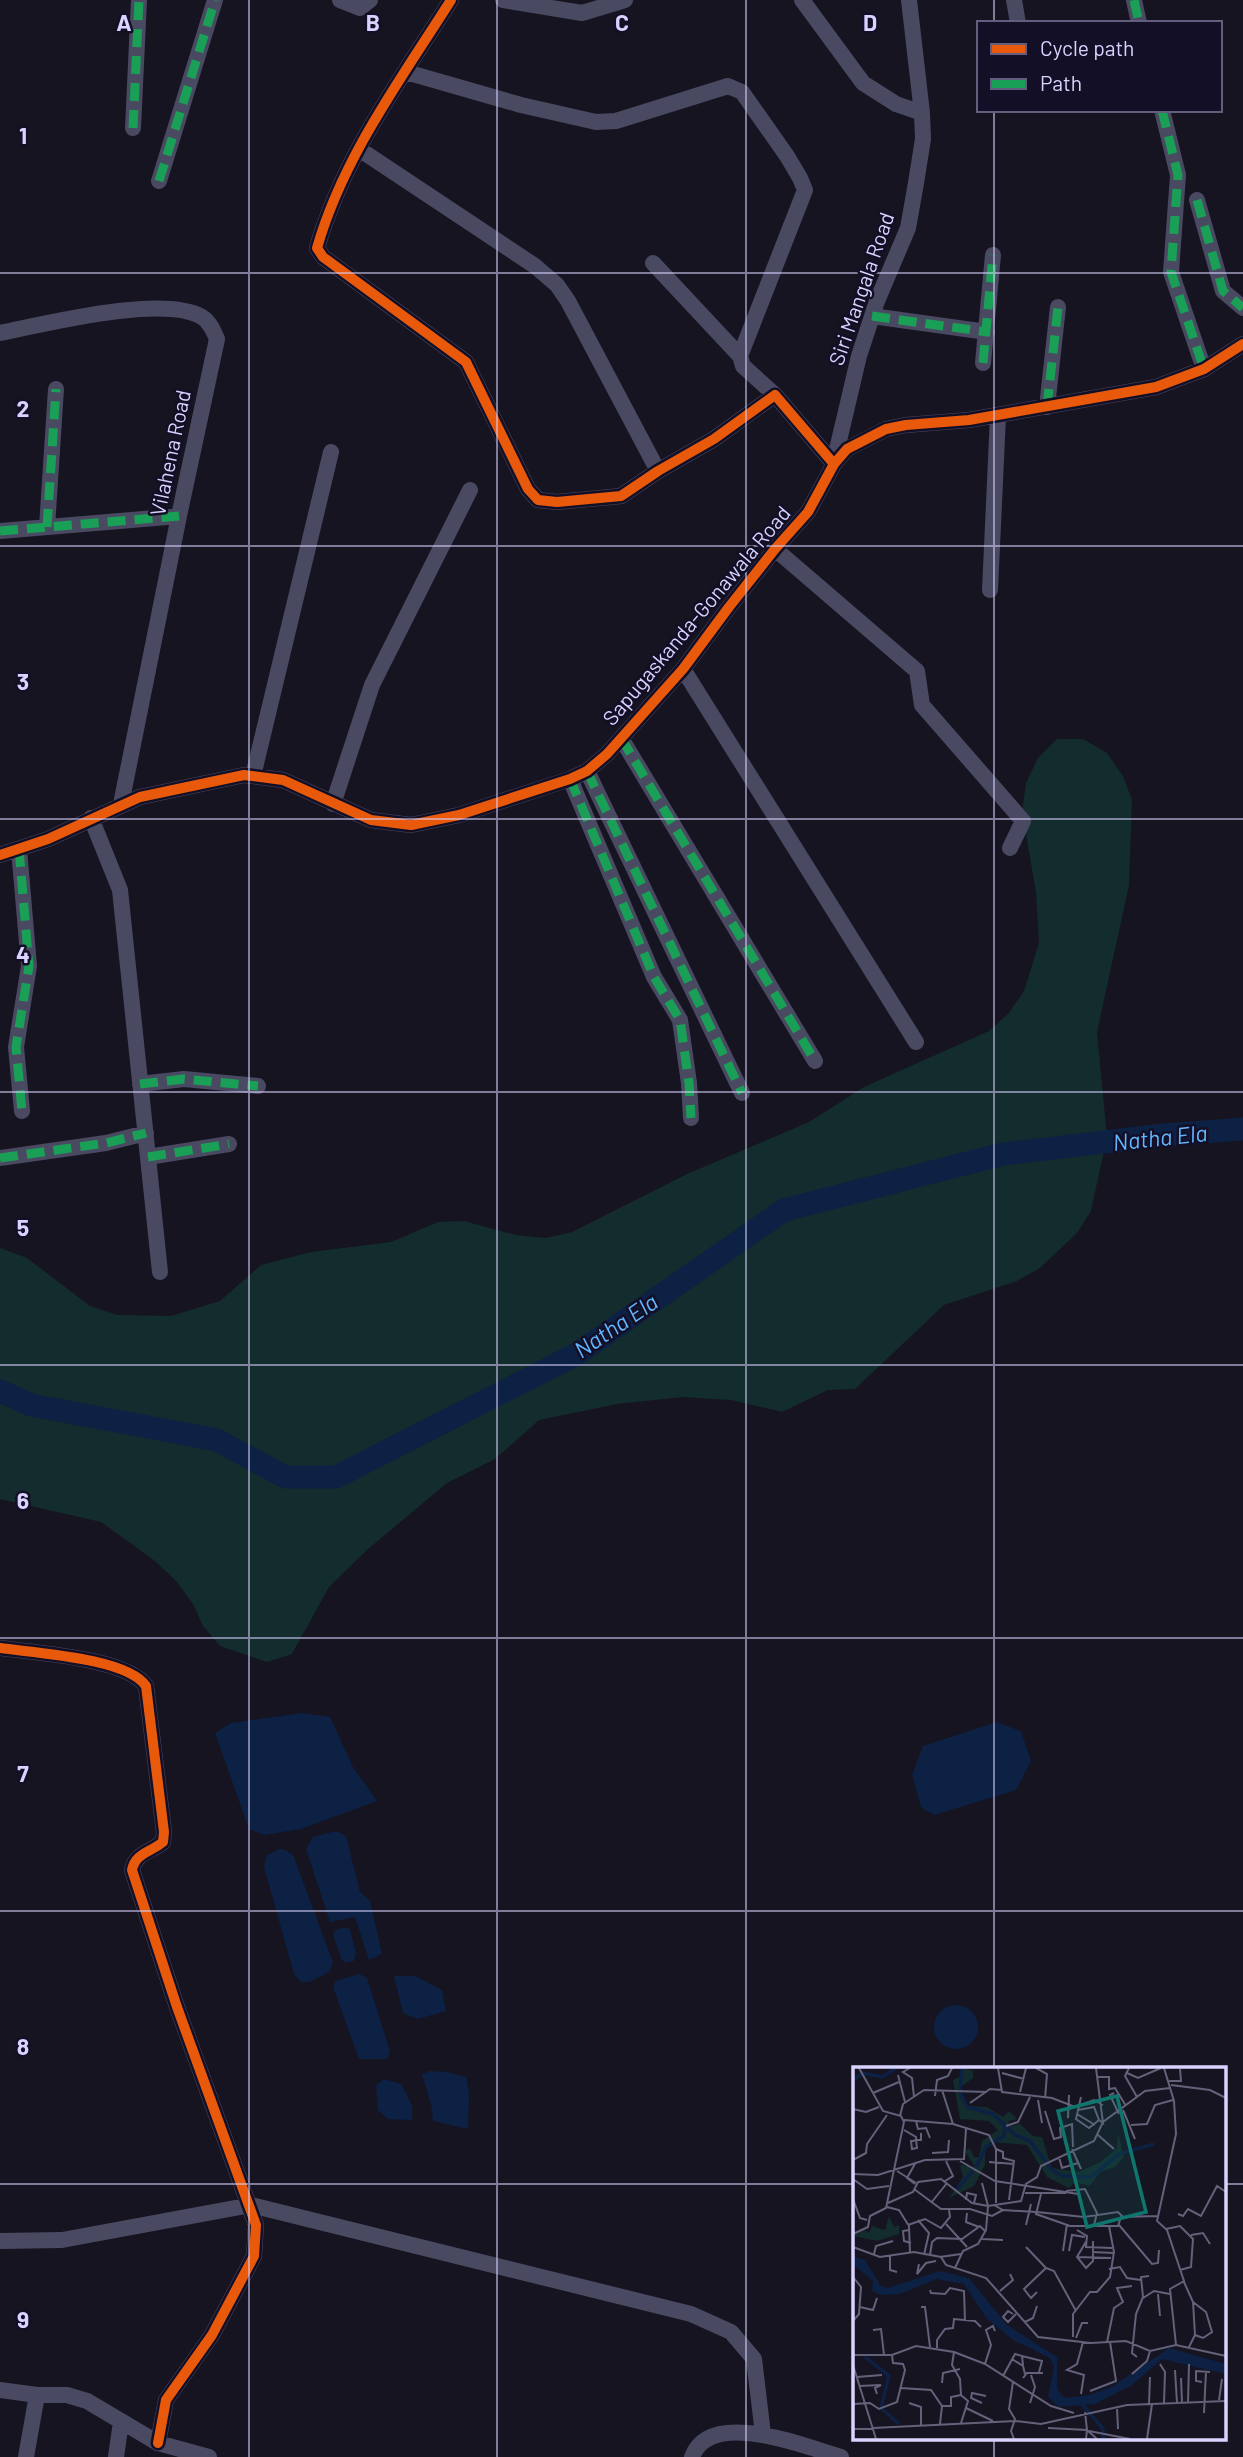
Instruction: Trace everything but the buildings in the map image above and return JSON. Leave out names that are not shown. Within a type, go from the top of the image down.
[{"type":"street","points":[[133,128],[139,0]]},
{"type":"street","points":[[159,181],[215,0]]},
{"type":"street","points":[[340,0],[359,8],[370,0]]},
{"type":"street","points":[[451,0],[382,106],[359,149],[322,230],[317,248],[323,257],[466,362],[528,489],[538,499],[557,502],[621,496],[714,439],[775,395]]},
{"type":"street","points":[[503,0],[582,13],[625,0]]},
{"type":"street","points":[[802,0],[863,83],[896,104],[922,113]]},
{"type":"street","name":"Siri Mangala Road","points":[[834,464],[856,368],[872,316],[908,228],[923,139],[909,0]]},
{"type":"street","points":[[1014,0],[1018,21]]},
{"type":"street","points":[[1134,0],[1139,21]]},
{"type":"street","points":[[406,72],[521,105],[596,121],[616,121],[728,86],[742,92],[787,156],[805,190],[740,356]]},
{"type":"street","points":[[1162,112],[1178,175],[1171,272],[1203,369]]},
{"type":"street","points":[[359,149],[535,266],[557,285],[658,471]]},
{"type":"street","points":[[1197,200],[1223,291],[1243,308]]},
{"type":"street","points":[[983,363],[993,255]]},
{"type":"street","points":[[653,263],[740,356],[743,366],[775,395],[834,464]]},
{"type":"street","points":[[1047,407],[1058,307]]},
{"type":"street","name":"Vilahena Road","points":[[0,332],[121,310],[182,310],[204,318],[218,339],[121,804]]},
{"type":"street","points":[[872,316],[987,332]]},
{"type":"street","name":"Sapugaskanda-Gonawala Road","points":[[0,855],[48,839],[121,804],[158,792],[253,776],[283,780],[371,820],[411,825],[458,815],[570,779],[587,771],[621,738],[682,669],[775,549],[808,512],[834,464],[847,449],[886,429],[927,422],[999,416],[1156,387],[1203,369],[1243,344]]},
{"type":"street","points":[[47,527],[56,389]]},
{"type":"street","points":[[990,590],[999,416]]},
{"type":"street","points":[[253,776],[331,452]]},
{"type":"street","points":[[333,804],[372,685],[470,490]]},
{"type":"street","points":[[0,531],[179,516]]},
{"type":"street","points":[[775,549],[917,671],[922,705],[1023,821],[1010,848]]},
{"type":"street","points":[[682,669],[916,1042]]},
{"type":"street","points":[[621,738],[815,1061]]},
{"type":"street","points":[[587,771],[742,1093]]},
{"type":"street","points":[[570,779],[654,977],[680,1020],[691,1118]]},
{"type":"street","points":[[91,818],[120,890],[160,1272]]},
{"type":"street","points":[[19,849],[29,966],[16,1047],[22,1111]]},
{"type":"street","points":[[140,1084],[184,1079],[258,1086]]},
{"type":"street","points":[[0,1158],[106,1143],[146,1133]]},
{"type":"street","points":[[148,1157],[229,1144]]},
{"type":"street","points":[[0,1648],[99,1662],[128,1671],[140,1678],[146,1686],[164,1832],[163,1842],[153,1851],[138,1855],[132,1870],[177,2007],[251,2205],[256,2225],[254,2256],[212,2335],[166,2400],[158,2443]]},
{"type":"street","points":[[0,2241],[62,2240],[251,2205],[691,2314],[731,2332],[754,2359],[763,2434]]},
{"type":"street","points":[[0,2390],[37,2395],[67,2395],[86,2401],[158,2443],[209,2457]]},
{"type":"street","points":[[26,2457],[37,2395]]},
{"type":"street","points":[[116,2457],[121,2422]]},
{"type":"street","points":[[692,2457],[696,2447],[710,2437],[731,2432],[763,2434],[841,2457]]},
{"type":"green space","points":[[1057,739],[1083,739],[1107,753],[1123,776],[1132,800],[1129,885],[1097,1032],[1107,1137],[1091,1211],[1077,1233],[1040,1268],[1017,1281],[944,1305],[855,1389],[828,1390],[782,1412],[731,1400],[683,1397],[617,1404],[539,1420],[495,1459],[447,1483],[367,1550],[329,1587],[292,1654],[267,1662],[220,1646],[203,1626],[193,1604],[176,1581],[155,1561],[101,1522],[0,1499],[0,1248],[27,1258],[90,1306],[117,1315],[171,1316],[220,1301],[261,1265],[311,1252],[391,1242],[438,1222],[464,1221],[516,1235],[546,1238],[572,1232],[687,1174],[809,1122],[864,1087],[989,1031],[1008,1014],[1024,991],[1039,943],[1036,892],[1022,811],[1026,783],[1038,758]]},
{"type":"water","points":[[302,1713],[330,1717],[353,1767],[377,1801],[301,1829],[264,1835],[249,1829],[215,1733],[231,1723]]},
{"type":"water","points":[[997,1722],[1021,1731],[1031,1761],[1016,1790],[934,1815],[921,1807],[912,1775],[923,1746]]},
{"type":"water","points":[[336,1831],[346,1836],[360,1892],[370,1901],[382,1954],[369,1960],[355,1917],[330,1922],[306,1849],[313,1837]]},
{"type":"water","points":[[279,1849],[293,1855],[333,1962],[329,1972],[309,1982],[301,1982],[294,1974],[264,1867],[266,1856]]},
{"type":"water","points":[[346,1927],[350,1930],[356,1953],[354,1961],[345,1963],[333,1935],[335,1930]]},
{"type":"water","points":[[359,1974],[367,1978],[390,2051],[387,2059],[359,2059],[333,1987],[335,1981]]},
{"type":"water","points":[[394,1976],[415,1976],[442,1990],[446,2011],[418,2019],[403,2013]]},
{"type":"water","points":[[956,2005],[965,2006],[972,2011],[977,2018],[977,2036],[972,2043],[965,2048],[956,2049],[947,2048],[940,2043],[935,2036],[934,2027],[935,2018],[940,2011],[947,2006]]},
{"type":"water","points":[[429,2071],[466,2077],[469,2093],[468,2129],[433,2121],[422,2075]]},
{"type":"water","points":[[384,2079],[401,2084],[412,2105],[412,2120],[388,2119],[378,2110],[376,2085]]},
{"type":"waterway","name":"Natha Ela","points":[[0,1391],[31,1405],[217,1440],[285,1477],[336,1477],[577,1354],[784,1210],[1003,1154],[1163,1135],[1243,1129]]},
{"type":"marked path","points":[[133,128],[139,0]]},
{"type":"marked path","points":[[159,181],[215,0]]},
{"type":"marked path","points":[[1134,0],[1139,21]]},
{"type":"marked path","points":[[1162,112],[1178,175],[1171,272],[1204,369]]},
{"type":"marked path","points":[[1197,200],[1223,291],[1243,308]]},
{"type":"marked path","points":[[983,363],[993,255]]},
{"type":"marked path","points":[[1047,407],[1058,307]]},
{"type":"marked path","points":[[872,316],[987,332]]},
{"type":"marked path","points":[[47,527],[56,389]]},
{"type":"marked path","points":[[0,531],[179,516]]},
{"type":"marked path","points":[[621,738],[815,1061]]},
{"type":"marked path","points":[[587,771],[742,1093]]},
{"type":"marked path","points":[[570,779],[654,977],[680,1020],[691,1118]]},
{"type":"marked path","points":[[19,849],[29,966],[16,1047],[22,1111]]},
{"type":"marked path","points":[[140,1084],[184,1079],[258,1086]]},
{"type":"marked path","points":[[0,1158],[106,1143],[146,1133]]},
{"type":"marked path","points":[[148,1157],[229,1144]]},
{"type":"cycle path","points":[[451,0],[375,119],[342,182],[317,248],[323,257],[466,362],[528,489],[538,500],[557,502],[621,496],[714,439],[775,395],[834,464]]},
{"type":"cycle path","points":[[0,855],[48,839],[140,797],[244,775],[283,780],[371,820],[411,825],[459,815],[570,779],[587,771],[607,754],[683,669],[775,549],[808,512],[834,464],[847,449],[886,429],[969,420],[1156,387],[1204,369],[1243,344]]},
{"type":"cycle path","points":[[0,1648],[101,1663],[136,1677],[146,1686],[164,1832],[163,1842],[140,1856],[132,1870],[177,2007],[256,2225],[254,2256],[212,2335],[166,2400],[158,2443]]}]
